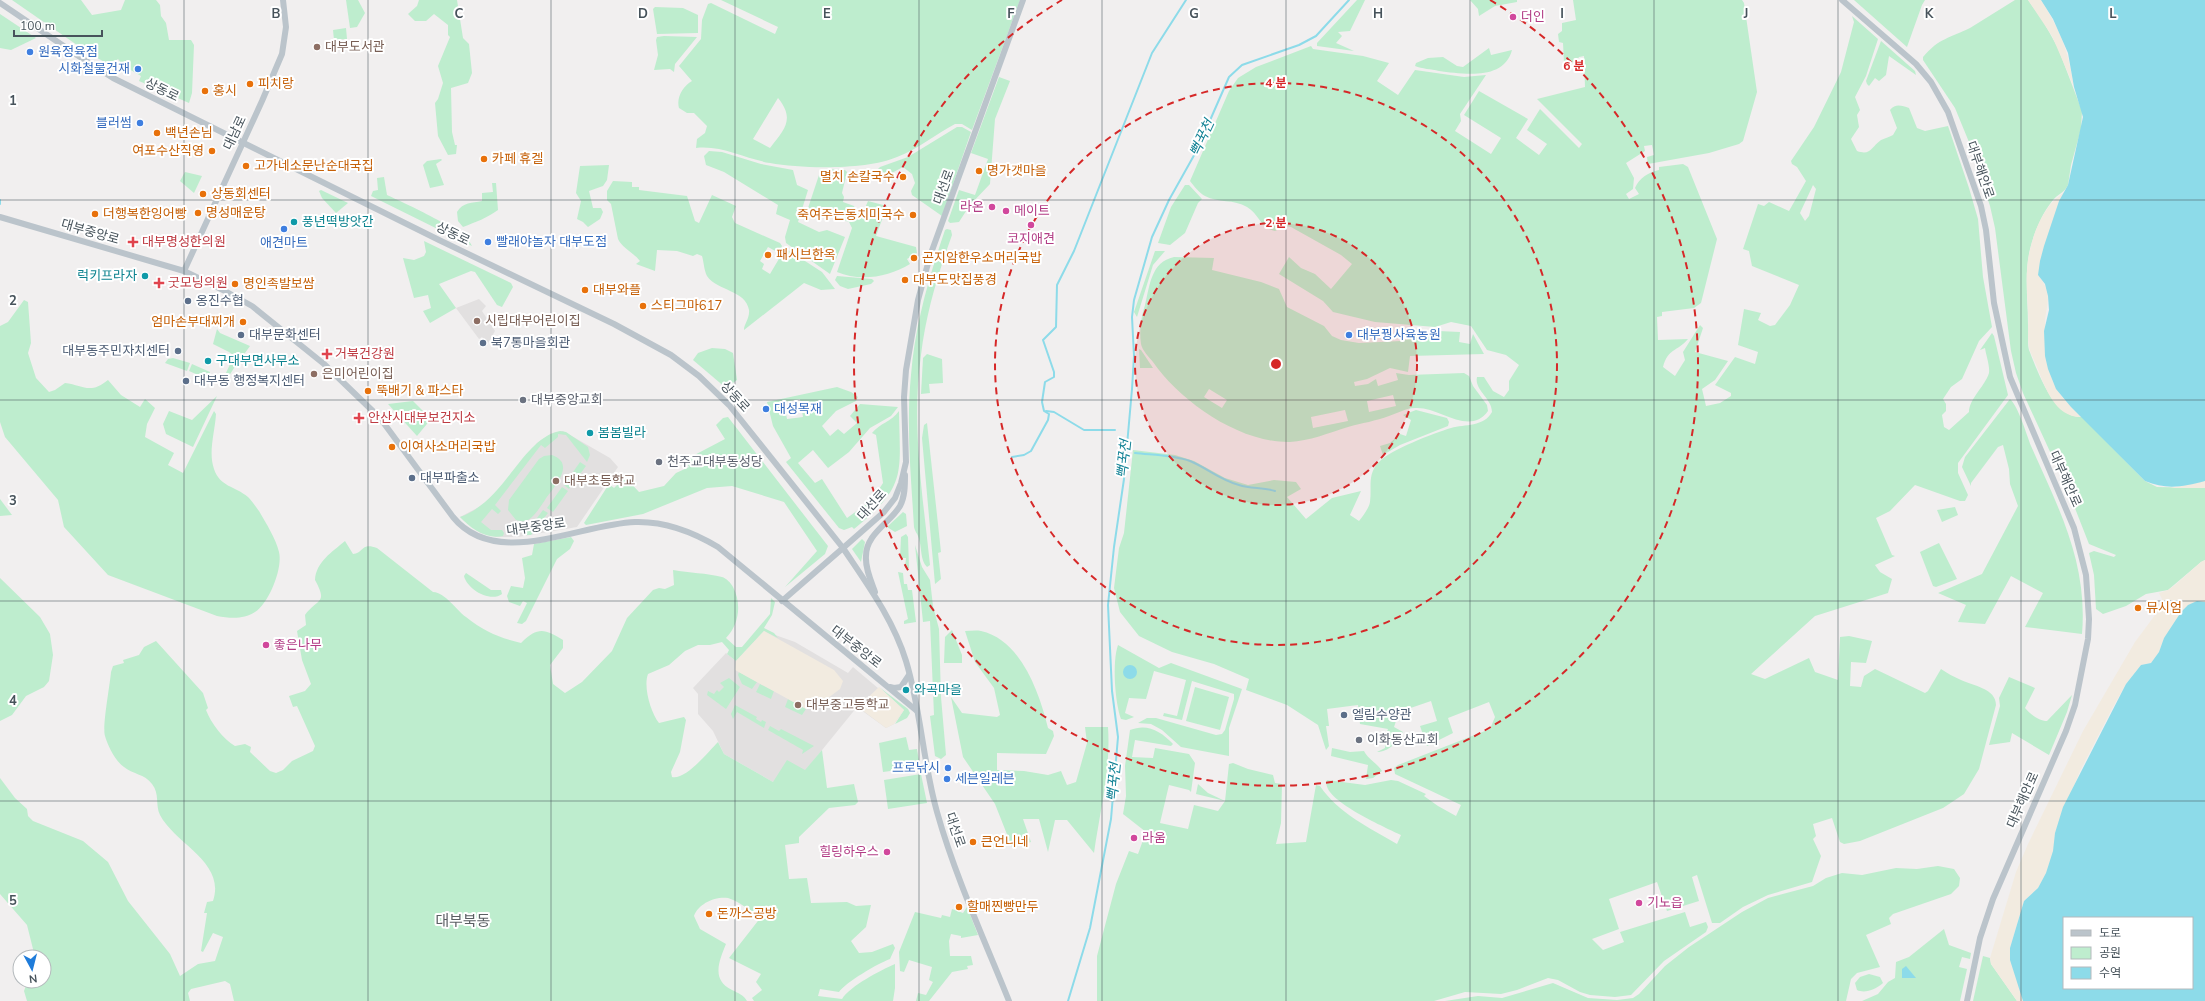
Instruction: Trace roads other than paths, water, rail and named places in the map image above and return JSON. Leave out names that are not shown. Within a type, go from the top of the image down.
[{"type":"street","name":"대남로","points":[[184,271],[272,78],[284,44],[286,26],[283,0]]},
{"type":"street","name":"대선로","points":[[1009,1001],[941,827],[933,797],[909,673],[895,632],[876,597],[843,548],[890,505],[901,483],[906,462],[904,397],[909,349],[918,300],[930,256],[1024,0]]},
{"type":"street","name":"대부해안로","points":[[1842,0],[1916,64],[1931,82],[1948,112],[1981,206],[1986,230],[1994,304],[2010,377],[2074,528],[2086,575],[2089,619],[2088,638],[2075,705],[2066,731],[1992,899],[1980,938],[1967,1001]]},
{"type":"street","name":"상동로","points":[[0,3],[114,78],[622,328],[671,355],[699,376],[729,406],[843,548]]},
{"type":"street","name":"대부중앙로","points":[[0,217],[184,271],[226,291],[252,306],[355,393],[392,431],[458,523],[474,536],[492,542],[518,542],[626,523],[661,524],[692,532],[718,547],[917,711]]},
{"type":"street","points":[[876,597],[866,555],[872,537],[900,505],[905,485],[906,462]]},
{"type":"street","points":[[782,600],[843,548]]},
{"type":"street","points":[[888,687],[894,688],[901,686],[908,679],[909,673]]},
{"type":"water","points":[[2041,0],[2205,0],[2205,481],[2189,485],[2167,487],[2145,481],[2071,407],[2056,389],[2048,369],[2045,356],[2044,331],[2049,310],[2048,296],[2045,284],[2038,275],[2044,246],[2059,201],[2068,185],[2083,117],[2074,87],[2068,53],[2053,19]]},
{"type":"water","points":[[2197,601],[2205,602],[2205,1001],[2023,1001],[2010,960],[2010,948],[2024,901],[2038,888],[2046,873],[2053,851],[2055,833],[2063,807],[2126,684],[2141,665],[2151,663],[2159,652],[2164,638],[2181,612],[2188,605]]},
{"type":"water","points":[[1127,665],[1133,665],[1137,669],[1137,675],[1133,679],[1127,679],[1123,675],[1123,669]]},
{"type":"water","points":[[1906,966],[1916,978],[1902,978],[1902,969]]},
{"type":"waterway","points":[[1012,457],[1024,455],[1031,451],[1048,420],[1049,414],[1044,411],[1042,402],[1045,382],[1054,377],[1054,372],[1043,340],[1056,327],[1057,285],[1074,251],[1152,53],[1186,0]]},
{"type":"waterway","name":"뻑꾹천","points":[[1068,1001],[1090,928],[1111,819],[1118,737],[1112,691],[1108,605],[1114,547],[1124,479],[1132,389],[1134,356],[1132,317],[1134,300],[1152,237],[1169,200],[1197,150],[1229,77],[1242,65],[1299,45],[1316,36],[1349,0]]},
{"type":"waterway","points":[[1046,411],[1054,412],[1084,430],[1115,430]]},
{"type":"waterway","points":[[1135,453],[1170,456],[1183,459],[1190,461],[1232,483],[1275,491]]},
{"type":"place","name":"더인","points":[[1513,17]]},
{"type":"place","name":"대부도서관","points":[[317,47]]},
{"type":"place","name":"원육정육점","points":[[30,52]]},
{"type":"place","name":"시화철물건재","points":[[138,69]]},
{"type":"place","name":"피치랑","points":[[250,84]]},
{"type":"place","name":"홍시","points":[[205,91]]},
{"type":"place","name":"블러썸","points":[[140,123]]},
{"type":"place","name":"백년손님","points":[[157,133]]},
{"type":"place","name":"여포수산직영","points":[[212,151]]},
{"type":"place","name":"카페 휴겔","points":[[484,159]]},
{"type":"place","name":"고가네소문난순대국집","points":[[246,166]]},
{"type":"place","name":"명가갯마을","points":[[979,171]]},
{"type":"place","name":"멸치 손칼국수","points":[[903,177]]},
{"type":"place","name":"상동회센터","points":[[203,194]]},
{"type":"place","name":"라온","points":[[992,207]]},
{"type":"place","name":"메이트","points":[[1006,211]]},
{"type":"place","name":"명성매운탕","points":[[198,213]]},
{"type":"place","name":"더행복한잉어빵","points":[[95,214]]},
{"type":"place","name":"죽여주는동치미국수","points":[[913,215]]},
{"type":"place","name":"풍년떡방앗간","points":[[294,222]]},
{"type":"place","name":"코지애견","points":[[1031,225]]},
{"type":"place","name":"애견마트","points":[[284,229]]},
{"type":"place","name":"대부명성한의원","points":[[133,242]]},
{"type":"place","name":"빨래야놀자 대부도점","points":[[488,242]]},
{"type":"place","name":"패시브한옥","points":[[768,255]]},
{"type":"place","name":"곤지암한우소머리국밥","points":[[914,258]]},
{"type":"place","name":"럭키프라자","points":[[145,276]]},
{"type":"place","name":"대부도맛집풍경","points":[[905,280]]},
{"type":"place","name":"굿모닝의원","points":[[159,283]]},
{"type":"place","name":"명인족발보쌈","points":[[235,284]]},
{"type":"place","name":"대부와플","points":[[585,290]]},
{"type":"place","name":"옹진수협","points":[[188,301]]},
{"type":"place","name":"스티그마617","points":[[643,306]]},
{"type":"place","name":"시립대부어린이집","points":[[477,321]]},
{"type":"place","name":"엄마손부대찌개","points":[[243,322]]},
{"type":"place","name":"대부문화센터","points":[[241,335]]},
{"type":"place","name":"대부꿩사육농원","points":[[1349,335]]},
{"type":"place","name":"북7통마을회관","points":[[483,343]]},
{"type":"place","name":"대부동주민자치센터","points":[[178,351]]},
{"type":"place","name":"거북건강원","points":[[327,354]]},
{"type":"place","name":"구대부면사무소","points":[[208,361]]},
{"type":"place","name":"은미어린이집","points":[[314,374]]},
{"type":"place","name":"대부동 행정복지센터","points":[[186,381]]},
{"type":"place","name":"뚝배기 & 파스타","points":[[368,391]]},
{"type":"place","name":"대부중앙교회","points":[[523,400]]},
{"type":"place","name":"대성목재","points":[[766,409]]},
{"type":"place","name":"안산시대부보건지소","points":[[359,418]]},
{"type":"place","name":"봄봄빌라","points":[[590,433]]},
{"type":"place","name":"이여사소머리국밥","points":[[392,447]]},
{"type":"place","name":"천주교대부동성당","points":[[659,462]]},
{"type":"place","name":"대부파출소","points":[[412,478]]},
{"type":"place","name":"대부초등학교","points":[[556,481]]},
{"type":"place","name":"뮤시엄","points":[[2138,608]]},
{"type":"place","name":"좋은나무","points":[[266,645]]},
{"type":"place","name":"와곡마을","points":[[906,690]]},
{"type":"place","name":"대부중고등학교","points":[[798,705]]},
{"type":"place","name":"엘림수양관","points":[[1344,715]]},
{"type":"place","name":"이화동산교회","points":[[1359,740]]},
{"type":"place","name":"프로낚시","points":[[948,768]]},
{"type":"place","name":"세븐일레븐","points":[[947,779]]},
{"type":"place","name":"라움","points":[[1134,838]]},
{"type":"place","name":"큰언니네","points":[[973,842]]},
{"type":"place","name":"힐링하우스","points":[[887,852]]},
{"type":"place","name":"기노읍","points":[[1639,903]]},
{"type":"place","name":"할매찐빵만두","points":[[959,907]]},
{"type":"place","name":"돈까스공방","points":[[709,914]]},
{"type":"district","name":"대부북동","points":[[463,921]]}]
